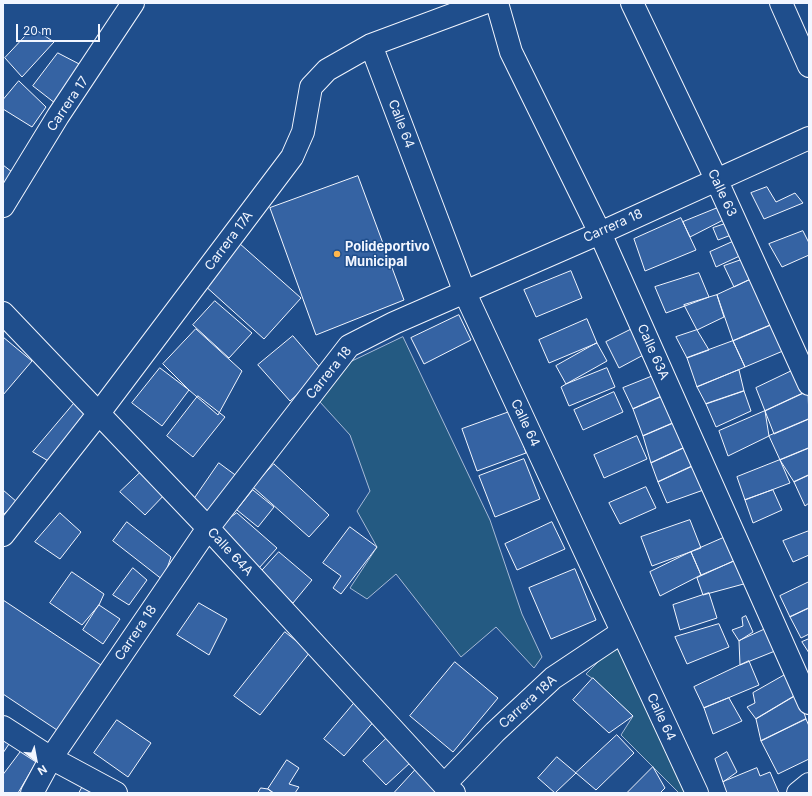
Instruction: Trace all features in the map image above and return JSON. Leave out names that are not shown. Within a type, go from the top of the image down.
[{"type":"street","name":"Carrera 17","points":[[3,206],[58,116],[133,3]]},
{"type":"street","name":"Carrera 17A","points":[[3,536],[99,413],[292,157],[303,132],[311,87],[327,70],[371,45],[484,3]]},
{"type":"street","name":"Calle 63A","points":[[497,3],[511,52],[600,233],[809,703]]},
{"type":"street","name":"Calle 63","points":[[632,3],[716,179],[809,384]]},
{"type":"street","points":[[781,3],[809,66]]},
{"type":"street","name":"Calle 64","points":[[371,45],[464,293],[697,793]]},
{"type":"street","name":"Carrera 18","points":[[32,793],[51,758],[208,528],[349,346],[394,323],[600,233],[809,138]]},
{"type":"street","name":"Calle 64A","points":[[3,313],[208,528],[449,789]]},
{"type":"street","name":"Carrera 18A","points":[[449,789],[495,732],[553,678],[622,632]]},
{"type":"street","points":[[3,727],[51,758],[116,793]]},
{"type":"street","points":[[798,793],[809,784]]},
{"type":"shaded area","points":[[403,337],[490,520],[522,614],[542,657],[534,668],[496,627],[461,657],[396,574],[367,599],[350,588],[377,547],[357,511],[370,491],[350,435],[320,402],[335,373],[350,362]]},
{"type":"shaded area","points":[[622,648],[691,793],[679,793],[621,735],[633,716],[586,674],[607,653]]},
{"type":"building","points":[[33,28],[54,42],[22,77],[5,58]]},
{"type":"building","points":[[58,53],[85,67],[60,107],[33,86]]},
{"type":"building","points":[[19,81],[46,107],[32,127],[3,109],[3,100]]},
{"type":"building","points":[[3,165],[12,172],[3,186]]},
{"type":"building","name":"Polideportivo Municipal","points":[[358,176],[404,300],[316,335],[270,208]]},
{"type":"building","points":[[767,187],[776,202],[795,193],[803,203],[764,219],[751,193]]},
{"type":"building","points":[[725,205],[731,216],[690,237],[683,222]]},
{"type":"building","points":[[681,218],[696,250],[645,271],[634,239]]},
{"type":"building","points":[[734,221],[739,232],[718,240],[713,228]]},
{"type":"building","points":[[803,231],[809,243],[809,255],[782,267],[769,244]]},
{"type":"building","points":[[739,239],[746,253],[716,267],[710,252]]},
{"type":"building","points":[[239,243],[301,298],[264,339],[203,284]]},
{"type":"building","points":[[744,259],[753,278],[734,287],[724,266]]},
{"type":"building","points":[[571,271],[582,298],[536,317],[524,290]]},
{"type":"building","points":[[699,273],[709,297],[666,313],[655,287]]},
{"type":"building","points":[[758,276],[778,322],[733,341],[717,295]]},
{"type":"building","points":[[717,295],[724,317],[697,330],[684,305]]},
{"type":"building","points":[[215,301],[252,333],[229,358],[193,325]]},
{"type":"building","points":[[459,315],[471,340],[424,364],[411,338]]},
{"type":"building","points":[[587,319],[597,343],[549,363],[539,340]]},
{"type":"building","points":[[778,322],[790,348],[745,367],[733,341]]},
{"type":"building","points":[[636,327],[649,352],[619,368],[606,342]]},
{"type":"building","points":[[196,329],[242,371],[218,415],[189,390],[163,364]]},
{"type":"building","points":[[697,330],[709,350],[687,358],[676,337]]},
{"type":"building","points":[[293,336],[323,371],[290,401],[258,365]]},
{"type":"building","points":[[3,337],[32,361],[3,395]]},
{"type":"building","points":[[733,341],[745,367],[697,387],[687,358]]},
{"type":"building","points":[[597,343],[607,361],[566,384],[556,366]]},
{"type":"building","points":[[160,368],[189,390],[162,426],[132,403]]},
{"type":"building","points":[[607,368],[615,387],[569,406],[561,387]]},
{"type":"building","points":[[798,368],[808,391],[765,411],[756,388]]},
{"type":"building","points":[[739,370],[744,391],[706,404],[697,387]]},
{"type":"building","points":[[658,374],[667,394],[633,409],[623,388]]},
{"type":"building","points":[[744,391],[751,411],[716,427],[706,404]]},
{"type":"building","points":[[808,391],[809,419],[774,434],[765,411]]},
{"type":"building","points":[[614,392],[623,412],[583,430],[574,410]]},
{"type":"building","points":[[667,394],[678,421],[643,436],[633,409]]},
{"type":"building","points":[[198,396],[225,417],[193,457],[167,436]]},
{"type":"building","points":[[77,400],[90,414],[50,462],[33,452]]},
{"type":"building","points":[[512,411],[526,453],[477,471],[462,429]]},
{"type":"building","points":[[765,411],[769,436],[728,456],[719,431]]},
{"type":"building","points":[[809,419],[809,448],[780,460],[769,436]]},
{"type":"building","points":[[678,421],[690,445],[651,463],[643,436]]},
{"type":"building","points":[[637,436],[647,459],[604,478],[594,455]]},
{"type":"building","points":[[690,445],[697,464],[658,482],[651,463]]},
{"type":"building","points":[[809,448],[809,475],[794,482],[780,460]]},
{"type":"building","points":[[524,459],[540,499],[495,517],[479,476]]},
{"type":"building","points":[[780,460],[790,483],[745,500],[737,477]]},
{"type":"building","points":[[219,463],[238,477],[208,518],[190,505]]},
{"type":"building","points":[[274,464],[329,515],[309,537],[253,487]]},
{"type":"building","points":[[697,464],[709,488],[667,503],[658,482]]},
{"type":"building","points":[[143,470],[167,492],[145,515],[120,492]]},
{"type":"building","points":[[809,475],[809,503],[805,506],[794,482]]},
{"type":"building","points":[[646,487],[656,508],[620,524],[609,503]]},
{"type":"building","points":[[3,490],[17,502],[3,515]]},
{"type":"building","points":[[253,490],[274,507],[258,527],[237,510]]},
{"type":"building","points":[[773,490],[782,510],[753,523],[745,500]]},
{"type":"building","points":[[60,513],[81,532],[60,559],[35,542]]},
{"type":"building","points":[[237,513],[277,548],[259,568],[215,529]]},
{"type":"building","points":[[690,520],[701,548],[652,566],[641,537]]},
{"type":"building","points":[[127,522],[171,557],[163,580],[113,541]]},
{"type":"building","points":[[552,522],[565,549],[517,570],[505,544]]},
{"type":"building","points":[[350,527],[377,547],[341,594],[333,588],[341,576],[323,563]]},
{"type":"building","points":[[809,531],[809,555],[793,562],[783,541]]},
{"type":"building","points":[[730,535],[741,558],[701,575],[691,552]]},
{"type":"building","points":[[279,552],[312,580],[293,603],[259,574]]},
{"type":"building","points":[[691,552],[701,575],[660,596],[650,572]]},
{"type":"building","points":[[741,558],[751,582],[703,595],[697,578]]},
{"type":"building","points":[[133,568],[147,580],[129,605],[113,595]]},
{"type":"building","points":[[575,569],[596,620],[551,639],[529,588]]},
{"type":"building","points":[[72,572],[104,594],[99,605],[82,625],[50,603]]},
{"type":"building","points":[[809,582],[809,608],[790,617],[780,596]]},
{"type":"building","points":[[709,593],[717,618],[680,630],[673,605]]},
{"type":"building","points":[[3,600],[104,667],[60,732],[3,694]]},
{"type":"building","points":[[199,603],[227,619],[209,655],[177,635]]},
{"type":"building","points":[[99,605],[120,619],[103,644],[83,630]]},
{"type":"building","points":[[809,608],[809,634],[801,638],[790,617]]},
{"type":"building","points":[[746,616],[753,632],[739,641],[732,630],[743,626],[742,618]]},
{"type":"building","points":[[719,624],[729,647],[687,664],[675,637]]},
{"type":"building","points":[[772,626],[780,649],[740,665],[739,641]]},
{"type":"building","points":[[285,632],[310,652],[260,715],[234,696]]},
{"type":"building","points":[[809,639],[809,653],[802,642]]},
{"type":"building","points":[[749,661],[759,685],[704,708],[694,687]]},
{"type":"building","points":[[455,662],[498,698],[453,752],[410,716]]},
{"type":"building","points":[[790,672],[798,694],[756,719],[747,707],[755,703],[753,693]]},
{"type":"building","points":[[593,678],[633,716],[609,733],[573,700]]},
{"type":"building","points":[[798,694],[806,719],[761,741],[756,719]]},
{"type":"building","points":[[729,698],[742,721],[713,734],[704,708]]},
{"type":"building","points":[[356,701],[376,719],[344,756],[324,739]]},
{"type":"building","points":[[806,719],[809,726],[809,759],[778,774],[761,741]]},
{"type":"building","points":[[117,720],[151,743],[128,777],[94,753]]},
{"type":"building","points":[[617,735],[634,753],[596,790],[576,773]]},
{"type":"building","points":[[388,737],[411,762],[386,785],[363,761]]},
{"type":"building","points":[[3,740],[9,744],[3,753]]},
{"type":"building","points":[[25,746],[38,759],[18,793],[3,793],[3,775]]},
{"type":"building","points":[[727,752],[737,772],[723,782],[715,759]]},
{"type":"building","points":[[557,757],[576,773],[555,793],[538,778]]},
{"type":"building","points":[[287,760],[299,768],[289,784],[299,787],[295,793],[274,793],[268,789]]},
{"type":"building","points":[[418,767],[445,793],[394,793]]},
{"type":"building","points":[[653,767],[665,788],[660,793],[627,793]]},
{"type":"building","points":[[757,768],[760,776],[770,772],[779,793],[727,793],[723,782]]},
{"type":"building","points":[[83,786],[96,793],[79,793]]},
{"type":"building","points":[[261,788],[268,789],[273,793],[258,793]]},
{"type":"place","name":"Polideportivo Municipal","points":[[337,254]]}]
